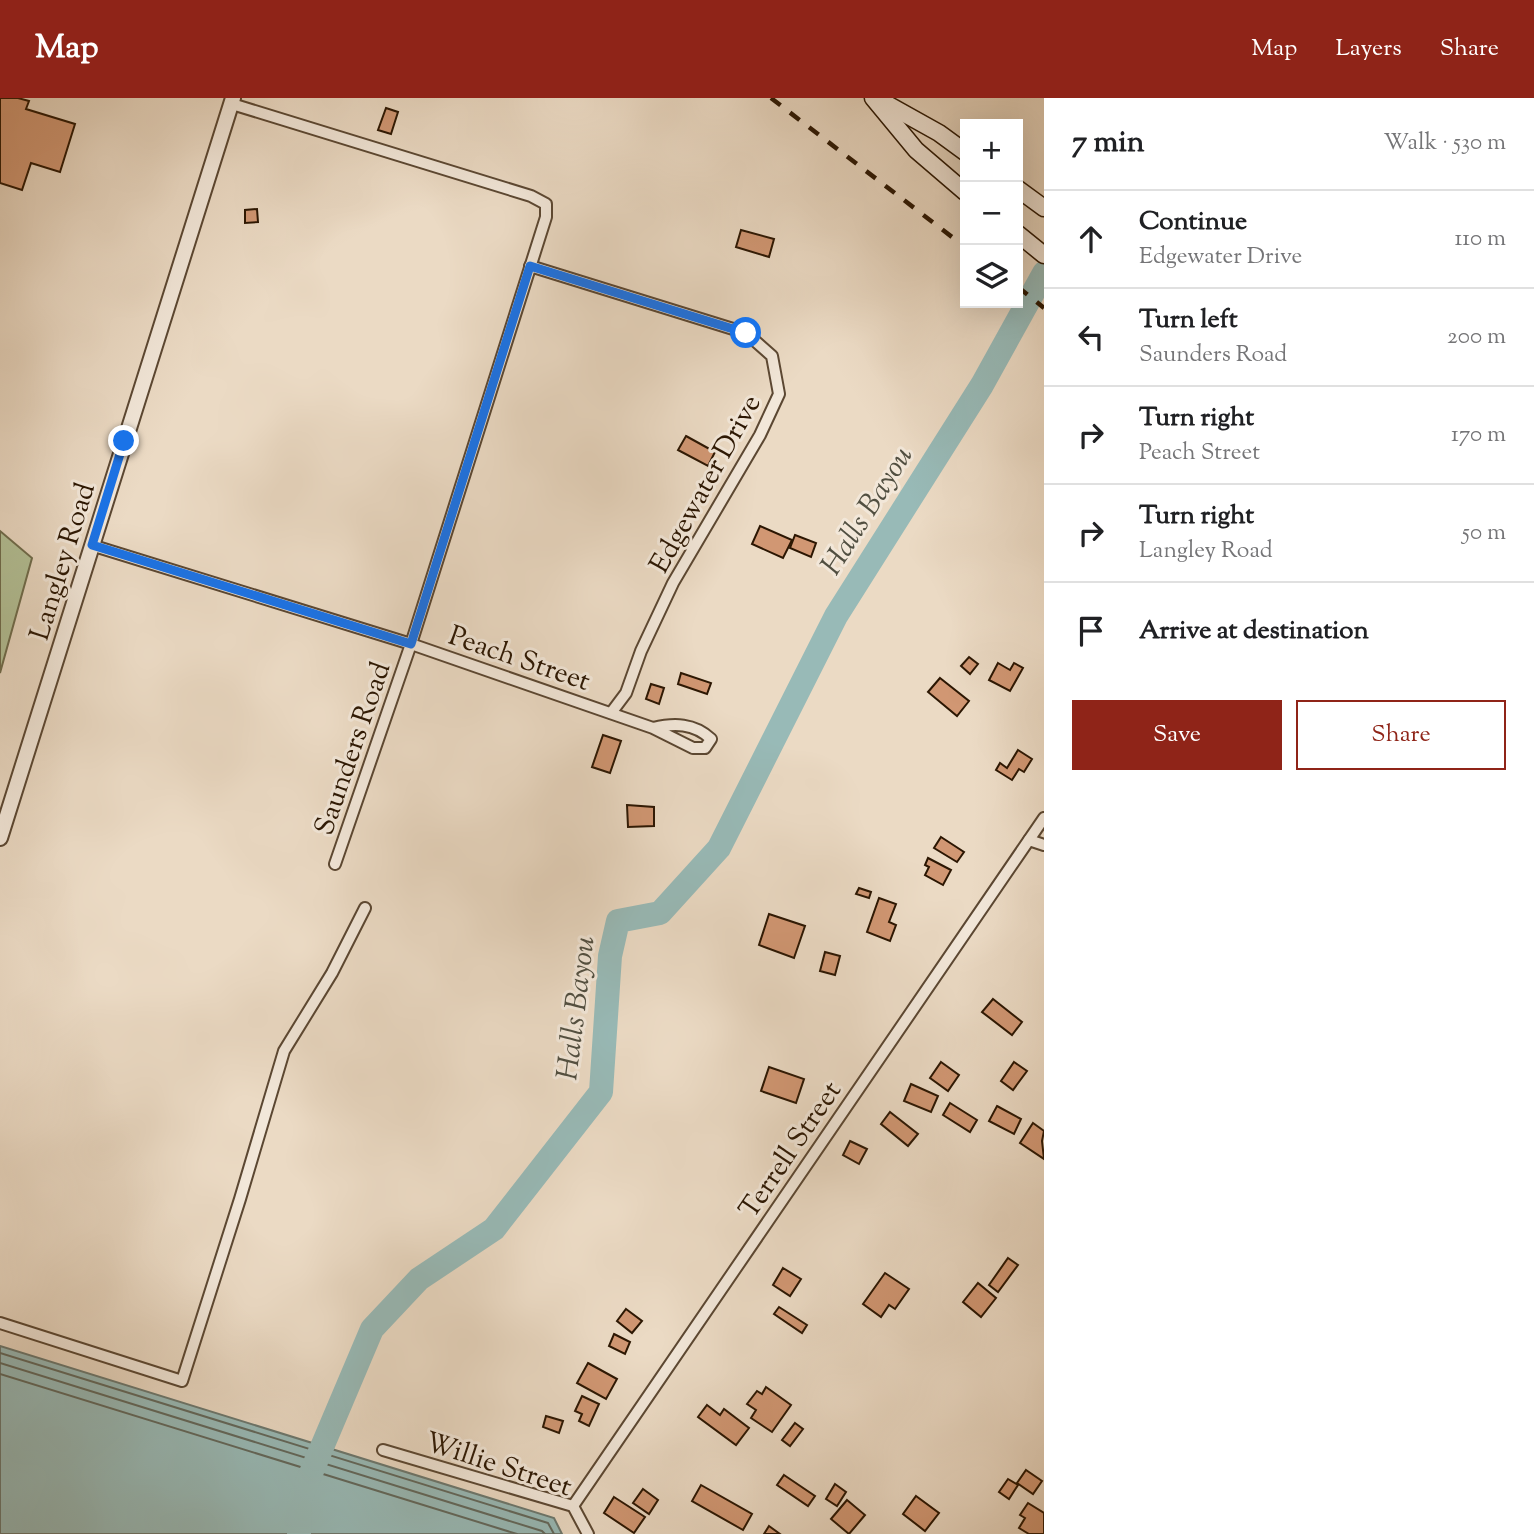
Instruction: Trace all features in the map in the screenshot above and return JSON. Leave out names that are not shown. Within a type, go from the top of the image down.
[{"type":"main road","points":[[874,98],[939,133],[960,148]]},
{"type":"main road","points":[[874,98],[916,150],[960,188]]},
{"type":"main road","points":[[1023,193],[1044,208]]},
{"type":"main road","points":[[1023,239],[1044,255]]},
{"type":"street","name":"Saunders Road","points":[[232,101],[508,189],[546,204],[546,217],[411,644],[335,864]]},
{"type":"street","name":"Langley Road","points":[[0,838],[232,101]]},
{"type":"street","name":"Edgewater Drive","points":[[530,266],[746,333],[772,356],[779,394],[760,435],[673,583],[641,651],[626,693],[611,713]]},
{"type":"street","name":"Peach Street","points":[[92,545],[411,644],[653,728]]},
{"type":"street","name":"Terrell Street","points":[[573,1506],[1044,818]]},
{"type":"street","points":[[1029,840],[1044,845]]},
{"type":"street","points":[[0,1323],[181,1381],[284,1051],[332,973],[365,908]]},
{"type":"street","name":"Willie Street","points":[[383,1450],[573,1506],[588,1534]]},
{"type":"green space","points":[[0,531],[32,558],[0,673]]},
{"type":"water","points":[[0,1346],[554,1518],[562,1534],[0,1534]]},
{"type":"building","points":[[0,98],[29,101],[26,109],[75,124],[60,172],[31,163],[22,190],[0,183]]},
{"type":"building","points":[[386,108],[398,112],[391,134],[378,130]]},
{"type":"building","points":[[257,209],[258,222],[245,223],[245,210]]},
{"type":"building","points":[[741,230],[774,239],[769,257],[736,247]]},
{"type":"building","points":[[686,436],[715,452],[708,466],[678,450]]},
{"type":"building","points":[[760,526],[792,540],[783,558],[752,544]]},
{"type":"building","points":[[795,535],[816,543],[811,557],[790,548]]},
{"type":"building","points":[[969,657],[978,664],[970,674],[961,666]]},
{"type":"building","points":[[998,663],[1010,670],[1014,663],[1023,668],[1010,691],[989,680]]},
{"type":"building","points":[[681,673],[711,683],[707,694],[678,684]]},
{"type":"building","points":[[940,678],[969,701],[957,716],[928,692]]},
{"type":"building","points":[[651,684],[664,688],[659,704],[646,699]]},
{"type":"building","points":[[603,735],[621,741],[610,773],[592,767]]},
{"type":"building","points":[[1018,750],[1032,759],[1024,772],[1019,769],[1012,780],[996,770],[1000,763],[1007,768]]},
{"type":"building","points":[[627,805],[654,807],[654,826],[628,827]]},
{"type":"building","points":[[941,837],[964,852],[957,862],[934,848]]},
{"type":"building","points":[[928,858],[951,870],[943,885],[925,875],[929,867],[925,865]]},
{"type":"building","points":[[859,888],[871,892],[869,898],[856,894]]},
{"type":"building","points":[[879,898],[896,904],[889,922],[896,925],[890,941],[867,932]]},
{"type":"building","points":[[769,914],[805,926],[794,958],[759,945]]},
{"type":"building","points":[[825,952],[840,956],[835,975],[820,971]]},
{"type":"building","points":[[993,999],[1022,1022],[1012,1035],[982,1012]]},
{"type":"building","points":[[941,1062],[959,1075],[948,1091],[930,1078]]},
{"type":"building","points":[[1014,1062],[1027,1071],[1013,1090],[1001,1081]]},
{"type":"building","points":[[769,1067],[804,1079],[796,1103],[761,1091]]},
{"type":"building","points":[[911,1084],[938,1096],[931,1112],[904,1101]]},
{"type":"building","points":[[950,1103],[977,1120],[970,1132],[943,1115]]},
{"type":"building","points":[[997,1106],[1021,1119],[1014,1134],[989,1121]]},
{"type":"building","points":[[890,1112],[918,1134],[908,1146],[881,1124]]},
{"type":"building","points":[[1033,1123],[1044,1131],[1044,1159],[1020,1143]]},
{"type":"building","points":[[850,1141],[867,1149],[859,1164],[843,1155]]},
{"type":"building","points":[[1008,1258],[1018,1265],[998,1292],[989,1285]]},
{"type":"building","points":[[783,1268],[801,1279],[790,1296],[773,1285]]},
{"type":"building","points":[[885,1273],[909,1289],[895,1309],[889,1305],[881,1317],[863,1304]]},
{"type":"building","points":[[978,1283],[996,1298],[981,1317],[963,1302]]},
{"type":"building","points":[[779,1307],[807,1325],[802,1333],[774,1314]]},
{"type":"building","points":[[626,1309],[642,1321],[632,1333],[617,1321]]},
{"type":"building","points":[[614,1334],[630,1342],[625,1354],[609,1346]]},
{"type":"building","points":[[588,1363],[617,1379],[606,1399],[577,1383]]},
{"type":"building","points":[[766,1387],[791,1405],[772,1432],[751,1418],[756,1410],[747,1404],[757,1391],[762,1394]]},
{"type":"building","points":[[582,1396],[599,1404],[589,1426],[579,1421],[582,1414],[575,1411]]},
{"type":"building","points":[[707,1405],[720,1415],[724,1409],[749,1428],[736,1445],[698,1417]]},
{"type":"building","points":[[546,1416],[563,1421],[559,1433],[543,1427]]},
{"type":"building","points":[[795,1423],[803,1429],[790,1446],[782,1440]]},
{"type":"building","points":[[1026,1470],[1042,1481],[1033,1494],[1017,1483]]},
{"type":"building","points":[[784,1475],[815,1496],[808,1506],[777,1485]]},
{"type":"building","points":[[1008,1479],[1018,1485],[1009,1499],[999,1492]]},
{"type":"building","points":[[835,1484],[846,1492],[837,1506],[826,1499]]},
{"type":"building","points":[[701,1485],[752,1514],[743,1530],[692,1501]]},
{"type":"building","points":[[643,1489],[658,1500],[649,1514],[633,1503]]},
{"type":"building","points":[[916,1496],[939,1513],[925,1531],[903,1514]]},
{"type":"building","points":[[614,1497],[645,1517],[634,1533],[604,1513]]},
{"type":"building","points":[[847,1500],[865,1515],[849,1534],[831,1519]]},
{"type":"building","points":[[1028,1503],[1044,1513],[1044,1534],[1029,1534],[1019,1528],[1025,1518],[1020,1515]]},
{"type":"building","points":[[769,1526],[780,1534],[764,1534]]},
{"type":"waterway","name":"Halls Bayou","points":[[299,1534],[300,1499],[372,1329],[419,1279],[494,1229],[601,1092],[610,956],[618,921],[660,913],[719,848],[836,616],[982,385],[1044,273]]},
{"type":"railway","points":[[771,98],[962,245]]},
{"type":"railway","points":[[1023,291],[1044,308]]},
{"type":"route","points":[[124,441],[92,545],[411,644],[530,266],[746,333]]}]
